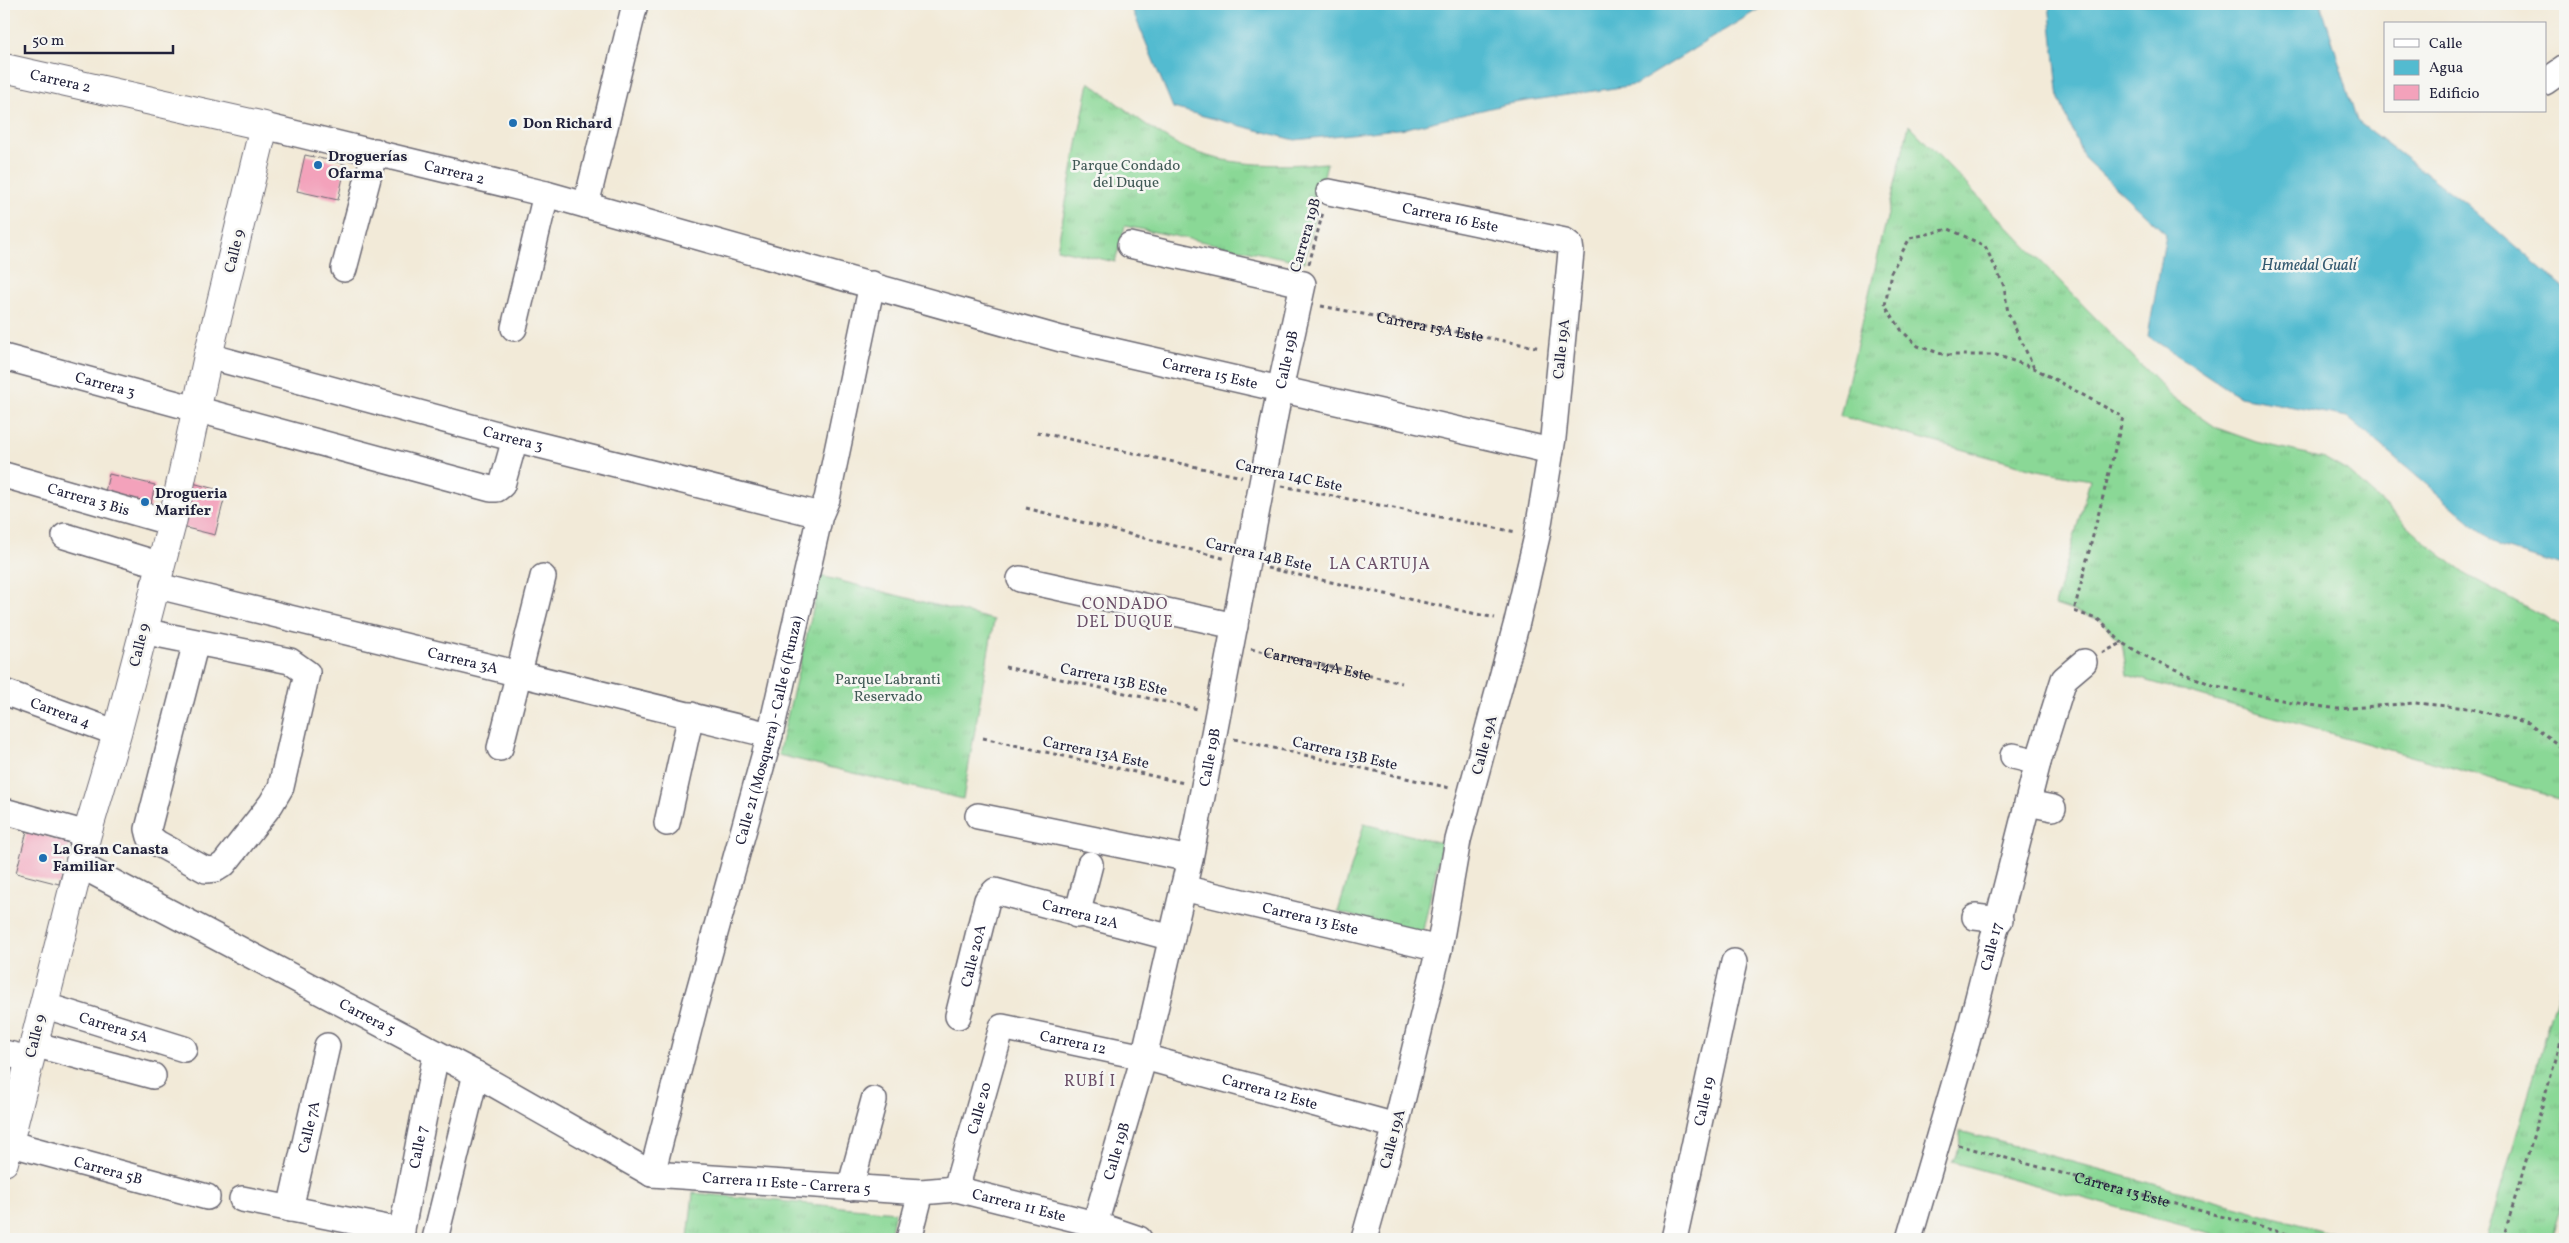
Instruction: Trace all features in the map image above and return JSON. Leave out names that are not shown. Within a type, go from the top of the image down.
[{"type":"main road","name":"Carrera 2","points":[[4,68],[264,126]]},
{"type":"main road","name":"Calle 9","points":[[5,1156],[22,1052],[42,1005],[172,523],[208,356],[264,126]]},
{"type":"street","points":[[586,205],[635,4]]},
{"type":"street","points":[[2546,81],[2565,68]]},
{"type":"street","name":"Carrera 2","points":[[264,126],[375,151],[546,194],[872,284]]},
{"type":"street","points":[[344,269],[375,151]]},
{"type":"street","name":"Carrera 16 Este","points":[[1329,192],[1565,241],[1570,245]]},
{"type":"street","points":[[514,328],[546,194]]},
{"type":"street","points":[[1130,245],[1301,293]]},
{"type":"street","name":"Calle 19A","points":[[1364,1239],[1396,1126],[1439,949],[1458,840],[1517,622],[1537,536],[1551,451],[1570,245]]},
{"type":"street","name":"Carrera 15 Este","points":[[872,284],[1061,339],[1551,451]]},
{"type":"street","name":"Calle 21 (Mosquera) - Calle 6 (Funza)","points":[[652,1174],[696,1006],[758,803],[770,735],[829,505],[872,284]]},
{"type":"street","name":"Calle 19B","points":[[1095,1224],[1144,1057],[1190,859],[1280,389],[1301,293]]},
{"type":"street","name":"Carrera 3","points":[[208,356],[515,439],[829,505]]},
{"type":"street","name":"Carrera 3","points":[[4,357],[498,489],[502,486],[515,439]]},
{"type":"street","name":"Carrera 3 Bis","points":[[4,475],[172,523]]},
{"type":"street","name":"Carrera 3A","points":[[64,536],[158,575],[518,674],[770,735]]},
{"type":"street","points":[[500,748],[543,577]]},
{"type":"street","points":[[1020,579],[1233,636]]},
{"type":"street","points":[[142,630],[290,661],[307,674],[281,787],[271,804],[224,864],[216,869],[206,870],[157,843],[150,837],[148,829],[196,642]]},
{"type":"street","name":"Calle 17","points":[[1909,1239],[1938,1140],[1977,1044],[2000,920],[2038,762],[2064,679],[2084,662]]},
{"type":"street","name":"Carrera 4","points":[[4,692],[116,733]]},
{"type":"street","points":[[667,823],[691,715]]},
{"type":"street","points":[[2014,756],[2038,762]]},
{"type":"street","points":[[2027,803],[2053,808]]},
{"type":"street","points":[[4,811],[87,834]]},
{"type":"street","points":[[978,816],[1190,859]]},
{"type":"street","points":[[1077,915],[1090,864]]},
{"type":"street","name":"Carrera 5","points":[[80,865],[476,1074],[652,1174]]},
{"type":"street","name":"Carrera 13 Este","points":[[1183,888],[1439,949]]},
{"type":"street","name":"Carrera 12A","points":[[990,895],[995,891],[1077,915],[1172,938]]},
{"type":"street","name":"Calle 20A","points":[[958,1016],[990,895]]},
{"type":"street","points":[[1975,917],[2000,920]]},
{"type":"street","name":"Calle 19","points":[[1674,1239],[1734,962]]},
{"type":"street","name":"Carrera 5A","points":[[42,1005],[184,1049]]},
{"type":"street","name":"Carrera 12","points":[[1002,1027],[1144,1057]]},
{"type":"street","name":"Calle 20","points":[[956,1189],[1002,1027]]},
{"type":"street","name":"Calle 7A","points":[[290,1209],[327,1046]]},
{"type":"street","points":[[22,1052],[153,1076]]},
{"type":"street","name":"Calle 7","points":[[401,1235],[436,1054]]},
{"type":"street","name":"Carrera 12 Este","points":[[1144,1057],[1396,1126]]},
{"type":"street","points":[[435,1239],[476,1074]]},
{"type":"street","points":[[850,1188],[874,1100]]},
{"type":"street","name":"Carrera 5B","points":[[5,1156],[207,1197]]},
{"type":"street","name":"Carrera 11 Este - Carrera 5","points":[[652,1174],[921,1192]]},
{"type":"street","points":[[909,1239],[921,1192],[956,1189]]},
{"type":"street","name":"Carrera 11 Este","points":[[956,1189],[1095,1224],[1139,1239]]},
{"type":"street","points":[[242,1199],[401,1235]]},
{"type":"path","name":"Carrera 19B","points":[[1301,293],[1329,192]]},
{"type":"path","points":[[2034,368],[2008,313],[2004,286],[1985,246],[1949,229],[1910,238],[1891,272],[1885,306],[1902,331],[1918,346],[1945,356],[1996,354],[2034,368],[2123,417],[2074,611],[2100,620],[2122,643],[2151,659],[2212,685],[2290,702],[2338,709],[2415,703],[2468,708],[2529,723],[2565,750]]},
{"type":"path","name":"Carrera 15A Este","points":[[1301,293],[1561,352]]},
{"type":"path","name":"Carrera 14C Este","points":[[1037,432],[1263,482],[1537,536]]},
{"type":"path","name":"Carrera 14B Este","points":[[1026,508],[1247,564],[1517,622]]},
{"type":"path","name":"Carrera 14A Este","points":[[1233,636],[1402,683]]},
{"type":"path","points":[[2084,662],[2122,643]]},
{"type":"path","name":"Carrera 13B ESte","points":[[1005,666],[1216,724]]},
{"type":"path","name":"Carrera 13B Este","points":[[1216,724],[1471,793]]},
{"type":"path","name":"Carrera 13A Este","points":[[983,738],[1204,788]]},
{"type":"path","points":[[2502,1239],[2565,1028]]},
{"type":"path","name":"Carrera 13 Este","points":[[1938,1140],[2305,1239]]},
{"type":"green space","name":"Parque Condado del Duque","points":[[1089,82],[1173,142],[1210,157],[1268,165],[1327,163],[1304,262],[1125,226],[1115,262],[1057,249]]},
{"type":"green space","points":[[1909,125],[2172,397],[2217,428],[2256,442],[2324,458],[2347,471],[2424,541],[2467,575],[2565,628],[2565,800],[2127,675],[2122,643],[2100,620],[2055,605],[2090,480],[2033,469],[1840,416]]},
{"type":"green space","name":"Parque Labranti Reservado","points":[[821,576],[994,620],[963,799],[778,755]]},
{"type":"green space","points":[[1364,824],[1442,843],[1422,935],[1338,912]]},
{"type":"green space","points":[[2565,969],[2565,1192],[2551,1239],[2486,1239]]},
{"type":"green space","points":[[1960,1131],[2354,1239],[2232,1239],[1952,1162],[1961,1146]]},
{"type":"green space","points":[[693,1193],[895,1212],[889,1239],[688,1239]]},
{"type":"water","points":[[1130,4],[1767,4],[1635,85],[1507,104],[1407,128],[1295,140],[1173,108]]},
{"type":"water","name":"Humedal Gualí","points":[[2049,4],[2321,4],[2357,121],[2465,203],[2565,289],[2565,567],[2500,547],[2347,417],[2240,397],[2148,336],[2166,234],[2084,158],[2059,99]]},
{"type":"building","points":[[305,155],[346,164],[338,200],[297,191]]},
{"type":"building","points":[[109,474],[155,485],[149,512],[103,501]]},
{"type":"building","points":[[189,482],[226,492],[215,535],[178,526]]},
{"type":"building","name":"La Gran Canasta Familiar","points":[[27,831],[70,843],[59,884],[16,873]]},
{"type":"place","name":"Don Richard","points":[[513,123]]},
{"type":"place","name":"Droguerías Ofarma","points":[[318,165]]},
{"type":"place","name":"Drogueria Marifer","points":[[145,502]]},
{"type":"place","name":"La Gran Canasta Familiar","points":[[43,858]]},
{"type":"district","name":"LA CARTUJA","points":[[1380,563]]},
{"type":"district","name":"CONDADO DEL DUQUE","points":[[1125,612]]},
{"type":"district","name":"RUBÍ I","points":[[1090,1080]]}]
